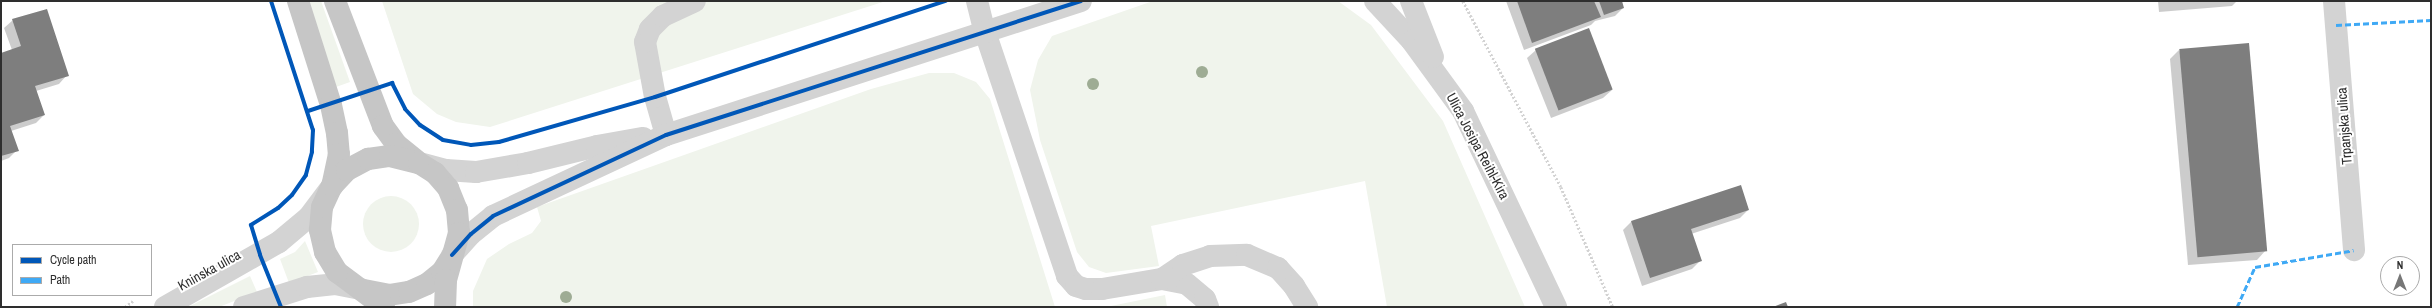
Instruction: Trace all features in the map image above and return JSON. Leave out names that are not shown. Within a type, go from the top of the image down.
[{"type":"main road","points":[[298,1],[331,105],[337,133],[339,154],[332,186],[322,207],[320,230],[325,252],[337,272],[348,282],[361,289],[384,307]]},
{"type":"main road","points":[[335,1],[383,126],[396,144],[419,163],[435,173],[448,188],[457,210],[458,233],[446,280],[445,307]]},
{"type":"main road","points":[[332,186],[347,170],[368,159],[390,156],[419,163]]},
{"type":"main road","points":[[361,289],[390,296],[409,292],[427,284],[437,276],[452,255]]},
{"type":"street","points":[[666,135],[655,97],[645,42],[650,29],[663,16],[695,1]]},
{"type":"street","points":[[977,1],[985,32],[1067,276],[1076,286],[1086,289],[1102,289],[1162,279],[1187,284],[1205,298],[1208,307]]},
{"type":"street","points":[[452,255],[471,234],[493,216],[666,135],[1081,1]]},
{"type":"street","name":"Ulica Josipa Reihl-Kira","points":[[1375,1],[1412,41],[1442,80],[1463,111],[1485,154],[1556,307]]},
{"type":"street","points":[[1411,1],[1442,80]]},
{"type":"street","name":"Trpanjska ulica","points":[[2334,1],[2354,250]]},
{"type":"street","points":[[419,163],[446,170],[476,172],[528,164],[597,146],[666,135]]},
{"type":"street","name":"Kninska ulica","points":[[165,307],[279,242],[308,218],[332,186]]},
{"type":"street","points":[[1162,279],[1183,265],[1210,256],[1247,255],[1278,268],[1294,286],[1307,307]]},
{"type":"street","points":[[244,307],[307,287],[335,284],[361,289]]},
{"type":"path","points":[[1462,1],[1561,187],[1612,307]]},
{"type":"shaded area","points":[[308,1],[321,1],[350,82],[336,87]]},
{"type":"shaded area","points":[[382,1],[886,1],[490,127],[456,122],[437,114],[413,94]]},
{"type":"shaded area","points":[[1153,1],[1338,1],[1371,25],[1443,121],[1525,307],[1387,307],[1365,181],[1151,226],[1159,266],[1106,273],[1089,267],[1077,252],[1040,140],[1030,90],[1038,60],[1052,36]]},
{"type":"shaded area","points":[[929,73],[954,73],[976,82],[990,99],[1055,307],[473,307],[473,291],[487,259],[509,244],[532,233],[541,221],[537,207],[871,89]]},
{"type":"shaded area","points":[[385,196],[397,196],[407,200],[415,208],[419,218],[419,230],[415,240],[407,248],[397,252],[385,252],[375,248],[367,240],[363,230],[363,218],[367,208],[375,200]]},
{"type":"shaded area","points":[[305,241],[318,272],[289,283],[280,259],[295,252]]},
{"type":"shaded area","points":[[250,276],[257,292],[219,307],[188,307]]},
{"type":"shaded area","points":[[1165,295],[1167,307],[1106,307]]},
{"type":"building","points":[[1517,1],[1594,1],[1601,17],[1532,43]]},
{"type":"building","points":[[1599,1],[1622,1],[1624,8],[1604,15]]},
{"type":"building","points":[[47,9],[69,76],[35,86],[45,115],[10,126],[19,151],[1,156],[1,53],[21,46],[12,19]]},
{"type":"building","points":[[1589,28],[1613,90],[1559,110],[1535,49]]},
{"type":"building","points":[[2249,43],[2267,251],[2197,257],[2179,49]]},
{"type":"building","points":[[1741,185],[1749,210],[1691,229],[1702,261],[1650,278],[1631,221]]},
{"type":"building","points":[[1786,302],[1788,307],[1773,307]]},
{"type":"marked path","points":[[2336,25],[2431,20]]},
{"type":"marked path","points":[[2237,307],[2255,267],[2354,250]]},
{"type":"cycle path","points":[[271,1],[313,130],[312,152],[306,175],[292,195],[278,208],[251,225],[260,255],[281,307]]},
{"type":"cycle path","points":[[308,111],[392,83],[405,109],[420,125],[443,140],[471,145],[499,142],[655,97],[946,1]]},
{"type":"cycle path","points":[[452,255],[471,234],[493,216],[666,135],[1081,1]]}]
